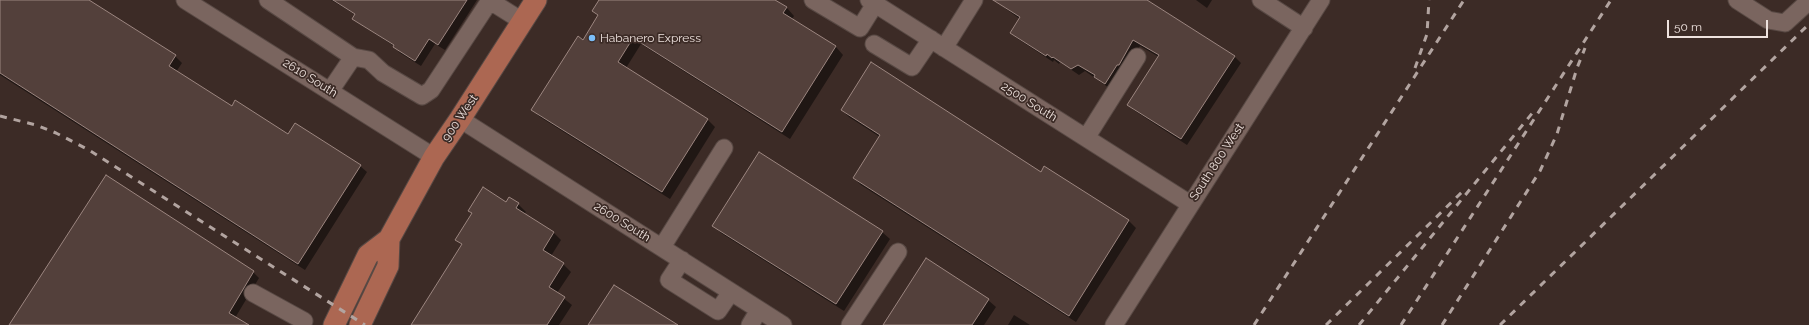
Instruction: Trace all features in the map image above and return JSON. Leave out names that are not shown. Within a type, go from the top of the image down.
[{"type":"main road","name":"900 West","points":[[334,325],[368,255],[389,239],[434,157],[536,0]]},
{"type":"main road","name":"900 West","points":[[360,325],[388,266],[389,239]]},
{"type":"street","name":"2610 South","points":[[185,0],[434,157]]},
{"type":"street","points":[[268,0],[353,57],[369,60],[383,73],[422,96],[431,90],[487,5],[495,4],[522,21]]},
{"type":"street","points":[[813,0],[860,28],[872,2]]},
{"type":"street","points":[[874,44],[912,67],[937,44],[974,0]]},
{"type":"street","points":[[1261,0],[1304,28]]},
{"type":"street","name":"South 800 West","points":[[1114,325],[1321,0]]},
{"type":"street","points":[[1737,0],[1768,20],[1785,23],[1809,1]]},
{"type":"street","name":"2500 South","points":[[872,2],[1190,204]]},
{"type":"street","points":[[330,91],[353,57]]},
{"type":"street","points":[[1086,138],[1137,58]]},
{"type":"street","name":"2600 South","points":[[460,119],[783,325]]},
{"type":"street","points":[[662,247],[724,148]]},
{"type":"street","points":[[850,325],[898,252]]},
{"type":"street","points":[[682,260],[669,280],[718,312],[731,292]]},
{"type":"street","points":[[253,293],[307,324]]},
{"type":"street","points":[[750,325],[759,310]]},
{"type":"building","points":[[0,0],[89,0],[176,55],[169,66],[232,106],[235,100],[288,134],[295,123],[361,165],[298,264],[0,73]]},
{"type":"building","points":[[333,0],[467,0],[438,45],[429,39],[415,61],[393,47],[394,45],[352,19],[355,14]]},
{"type":"building","points":[[599,0],[775,0],[787,7],[783,13],[836,46],[782,132],[633,38],[618,62],[708,119],[662,192],[531,110],[578,36],[583,40],[598,15],[592,11]]},
{"type":"building","points":[[993,0],[1147,0],[1235,56],[1181,139],[1127,105],[1159,55],[1133,40],[1119,65],[1117,65],[1105,84],[1094,77],[1095,75],[1078,65],[1071,69],[1053,57],[1052,58],[1047,54],[1046,56],[1010,33],[1020,17]]},
{"type":"building","points":[[871,62],[1041,172],[1044,166],[1129,220],[1069,316],[853,178],[880,135],[841,110]]},
{"type":"building","points":[[759,152],[883,231],[836,304],[712,226]]},
{"type":"building","points":[[106,175],[254,271],[229,313],[249,325],[9,325]]},
{"type":"building","points":[[483,187],[506,202],[509,197],[519,203],[516,208],[554,232],[543,250],[564,263],[549,287],[565,297],[547,325],[411,325],[462,244],[455,240],[472,213],[468,211]]},
{"type":"building","points":[[926,258],[989,299],[972,325],[883,325]]},
{"type":"building","points":[[614,285],[678,325],[588,325]]},
{"type":"railway","points":[[1415,68],[1427,34],[1429,0]]},
{"type":"railway","points":[[1254,325],[1464,0]]},
{"type":"railway","points":[[1401,325],[1611,0]]},
{"type":"railway","points":[[1500,325],[1809,24]]},
{"type":"railway","points":[[1442,325],[1540,171],[1557,134],[1577,68],[1585,48]]},
{"type":"railway","points":[[1359,325],[1534,111]]},
{"type":"railway","points":[[0,116],[36,125],[56,133],[89,150],[365,325]]},
{"type":"railway","points":[[1326,325],[1462,192]]},
{"type":"place","name":"Habanero Express","points":[[592,38]]}]
